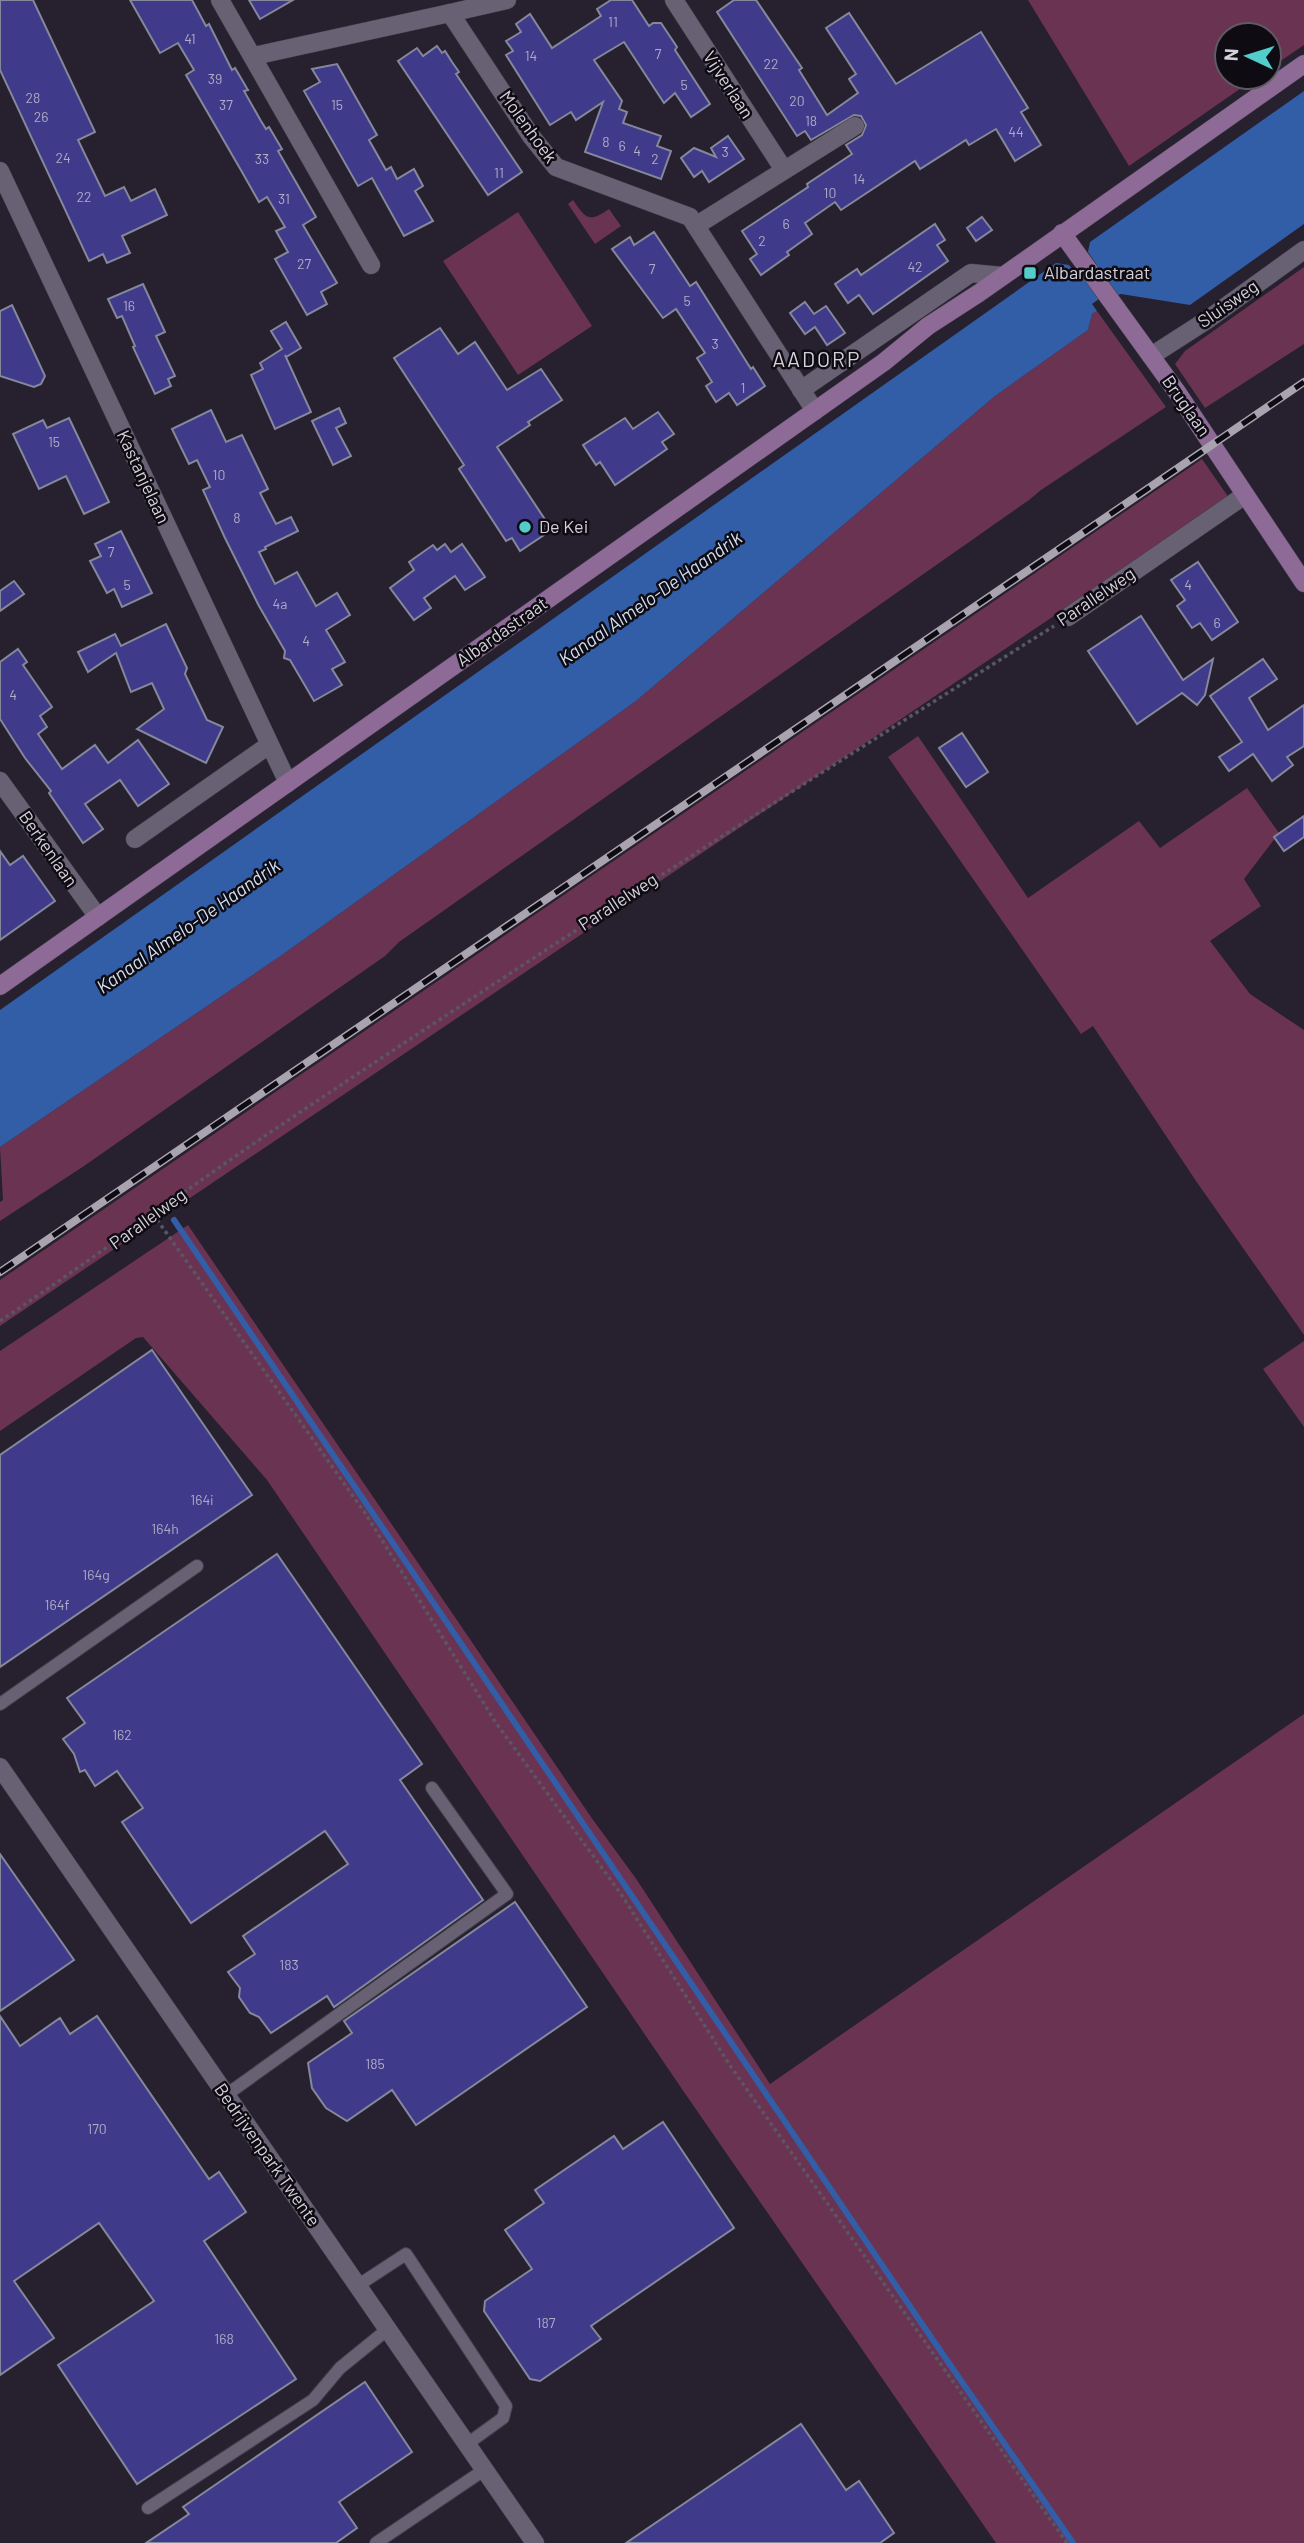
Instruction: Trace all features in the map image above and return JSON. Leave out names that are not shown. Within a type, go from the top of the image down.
[{"type":"street","points":[[220,0],[371,265]]},
{"type":"street","points":[[254,56],[506,0]]},
{"type":"street","name":"Vijverlaan","points":[[674,0],[784,170]]},
{"type":"street","name":"Molenhoek","points":[[450,13],[531,136],[556,167],[690,216],[815,411]]},
{"type":"street","name":"Albardastraat","points":[[0,986],[884,362],[928,326],[1304,64]]},
{"type":"street","points":[[697,225],[855,126]]},
{"type":"street","name":"Kastanjelaan","points":[[0,171],[288,783]]},
{"type":"street","name":"Bruglaan","points":[[1062,233],[1177,392],[1304,583]]},
{"type":"street","name":"Sluisweg","points":[[1151,356],[1207,320],[1304,250]]},
{"type":"street","points":[[801,390],[971,273],[1003,276]]},
{"type":"street","name":"Parallelweg","points":[[1068,617],[1245,495]]},
{"type":"street","points":[[135,839],[269,745]]},
{"type":"street","name":"Berkenlaan","points":[[0,781],[98,917]]},
{"type":"street","name":"Bedrijvenpark Twente","points":[[0,1767],[535,2543]]},
{"type":"lane","points":[[0,1704],[197,1566]]},
{"type":"lane","points":[[226,2095],[507,1894],[432,1788]]},
{"type":"lane","points":[[358,2286],[406,2254],[506,2406],[503,2418],[467,2444]]},
{"type":"lane","points":[[148,2508],[313,2400],[341,2368],[388,2329]]},
{"type":"lane","points":[[376,2543],[484,2470]]},
{"type":"path","name":"Parallelweg","points":[[0,1321],[76,1271],[280,1126],[550,946],[1068,617]]},
{"type":"path","points":[[153,1214],[365,1513],[496,1723],[621,1894],[731,2067],[1067,2543]]},
{"type":"shaded area","points":[[1028,0],[1304,0],[1304,45],[1283,59],[1283,21],[1213,21],[1213,91],[1237,91],[1129,166]]},
{"type":"shaded area","points":[[573,200],[588,217],[597,216],[609,209],[621,226],[595,244],[568,204]]},
{"type":"shaded area","points":[[518,212],[592,326],[518,375],[443,261]]},
{"type":"shaded area","points":[[1304,267],[1304,344],[1205,408],[1175,364],[1185,351]]},
{"type":"shaded area","points":[[1097,311],[1166,407],[1041,490],[399,942],[385,956],[84,1166],[0,1221],[0,1202],[3,1200],[0,1147],[282,955],[636,701],[995,396],[1088,330],[1092,314]]},
{"type":"shaded area","points":[[1202,459],[1229,498],[0,1326],[0,1280]]},
{"type":"shaded area","points":[[918,736],[1028,898],[1139,821],[1160,848],[1247,788],[1279,833],[1244,879],[1261,906],[1210,941],[1250,994],[1304,1030],[1304,1335],[1196,1181],[1093,1026],[1081,1034],[888,757]]},
{"type":"shaded area","points":[[188,1225],[591,1817],[637,1880],[770,2084],[1304,1714],[1304,2543],[996,2543],[684,2092],[267,1480],[143,1337],[136,1338],[0,1431],[0,1351]]},
{"type":"shaded area","points":[[1304,1341],[1304,1427],[1263,1369]]},
{"type":"water","name":"Kanaal Almelo-De Haandrik","points":[[1304,91],[1304,224],[1190,305],[1118,295],[1113,289],[1092,304],[1097,311],[1092,314],[1088,330],[995,396],[636,701],[282,955],[0,1147],[0,1010],[1056,263],[1069,265],[1078,276],[1096,264],[1088,252],[1090,242]]},
{"type":"building","points":[[0,0],[33,0],[95,132],[78,140],[105,196],[124,187],[131,201],[155,189],[167,215],[122,236],[130,253],[107,263],[103,254],[89,261],[0,70]]},
{"type":"building","points":[[130,0],[192,0],[206,26],[209,24],[232,70],[235,68],[248,90],[244,91],[261,121],[266,129],[269,127],[282,149],[278,151],[316,217],[303,225],[337,283],[321,292],[327,304],[307,315],[275,259],[288,252],[276,231],[285,227],[267,197],[259,202],[186,75],[194,70],[178,43],[160,53]]},
{"type":"building","points":[[249,0],[293,0],[260,19]]},
{"type":"building","points":[[611,0],[632,0],[649,26],[661,23],[710,104],[691,117],[675,93],[664,103],[624,42],[594,60],[622,101],[619,109],[627,112],[623,123],[661,136],[657,146],[671,151],[661,179],[585,152],[603,102],[576,120],[571,112],[550,125],[506,55],[513,51],[506,41],[521,32],[516,24],[530,14],[552,48],[601,16],[597,9]]},
{"type":"building","points":[[734,0],[756,0],[802,68],[799,70],[827,115],[858,93],[849,79],[856,74],[826,28],[849,13],[896,84],[981,32],[1028,108],[1021,112],[1041,145],[1015,161],[996,129],[969,145],[966,140],[920,169],[915,161],[841,210],[835,202],[805,223],[812,234],[761,275],[750,259],[757,254],[742,231],[852,154],[846,145],[862,135],[866,125],[861,116],[854,115],[811,140],[805,131],[797,136],[717,12]]},
{"type":"building","points":[[437,46],[442,53],[445,51],[459,72],[456,74],[522,172],[488,195],[398,61],[417,48],[423,56]]},
{"type":"building","points":[[337,64],[377,135],[369,140],[386,170],[391,167],[397,179],[414,169],[423,186],[415,191],[433,221],[404,236],[372,178],[358,186],[304,91],[320,82],[312,69]]},
{"type":"building","points":[[728,136],[744,159],[709,182],[702,171],[694,177],[681,158],[694,148],[716,157],[711,148]]},
{"type":"building","points":[[982,217],[992,230],[976,241],[967,228]]},
{"type":"building","points":[[935,224],[945,240],[937,245],[948,261],[873,314],[859,295],[848,303],[835,284],[857,269],[861,275]]},
{"type":"building","points":[[654,232],[690,286],[696,282],[751,369],[753,367],[765,386],[737,405],[729,393],[716,402],[706,386],[712,382],[697,358],[705,353],[676,309],[663,318],[612,249],[630,237],[634,245]]},
{"type":"building","points":[[143,284],[165,332],[156,336],[175,376],[168,379],[171,386],[155,394],[122,316],[117,318],[108,299]]},
{"type":"building","points":[[805,302],[814,314],[826,306],[845,333],[827,345],[815,327],[805,334],[790,313]]},
{"type":"building","points":[[12,305],[45,376],[41,384],[34,387],[0,376],[0,311]]},
{"type":"building","points":[[286,322],[301,348],[286,357],[285,355],[311,412],[275,429],[251,375],[263,369],[260,363],[282,349],[271,331]]},
{"type":"building","points":[[440,328],[458,354],[475,342],[507,390],[541,369],[562,400],[497,447],[548,524],[543,527],[547,533],[520,551],[512,538],[506,541],[459,469],[464,465],[394,358]]},
{"type":"building","points":[[339,408],[346,423],[336,428],[351,456],[333,465],[312,421]]},
{"type":"building","points":[[211,410],[226,442],[242,435],[268,489],[260,493],[276,524],[291,517],[298,531],[259,552],[275,584],[297,572],[316,606],[337,593],[350,615],[326,630],[345,662],[332,669],[342,685],[314,701],[290,660],[284,658],[285,651],[225,538],[203,490],[210,487],[197,460],[189,464],[172,429]]},
{"type":"building","points":[[658,412],[674,434],[662,442],[667,449],[615,485],[600,462],[596,465],[583,445],[625,418],[633,429]]},
{"type":"building","points":[[69,418],[109,502],[84,514],[66,476],[39,489],[13,434],[43,420],[47,428]]},
{"type":"building","points":[[121,531],[152,593],[122,607],[114,589],[107,593],[90,561],[101,556],[95,544]]},
{"type":"building","points":[[445,544],[451,552],[462,544],[485,577],[465,590],[455,576],[424,598],[431,608],[414,620],[390,588],[414,570],[409,562],[433,545],[437,550]]},
{"type":"building","points":[[1198,562],[1238,622],[1212,640],[1200,623],[1192,628],[1177,606],[1185,600],[1171,580]]},
{"type":"building","points":[[14,581],[24,594],[0,611],[0,591]]},
{"type":"building","points":[[1141,616],[1183,680],[1213,659],[1205,695],[1197,705],[1182,693],[1137,724],[1088,651]]},
{"type":"building","points":[[166,624],[187,668],[185,674],[207,720],[223,727],[206,763],[137,729],[164,709],[152,683],[131,692],[116,653],[88,672],[78,652],[115,634],[121,646]]},
{"type":"building","points":[[18,649],[27,662],[23,665],[52,707],[40,716],[47,727],[38,734],[62,769],[95,745],[108,763],[138,740],[169,784],[138,806],[120,780],[85,804],[103,829],[83,843],[49,793],[51,791],[25,758],[0,719],[0,662]]},
{"type":"building","points":[[1263,659],[1277,679],[1249,698],[1268,730],[1304,705],[1304,746],[1287,757],[1293,765],[1272,781],[1253,754],[1229,771],[1219,757],[1242,742],[1210,696]]},
{"type":"building","points":[[962,733],[988,772],[966,787],[939,748]]},
{"type":"building","points":[[1304,816],[1304,837],[1284,851],[1274,837]]},
{"type":"building","points":[[0,851],[10,865],[23,856],[55,901],[0,940]]},
{"type":"building","points":[[152,1350],[252,1495],[0,1667],[0,1455]]},
{"type":"building","points":[[277,1554],[422,1764],[400,1780],[483,1900],[334,2007],[327,1996],[271,2033],[259,2017],[250,2013],[239,1997],[240,1988],[228,1972],[255,1954],[243,1936],[348,1864],[325,1831],[191,1923],[122,1822],[143,1808],[117,1771],[95,1786],[85,1770],[80,1772],[74,1754],[63,1739],[85,1723],[67,1698]]},
{"type":"building","points":[[0,1854],[74,1960],[0,2011]]},
{"type":"building","points":[[515,1902],[587,2007],[416,2125],[392,2090],[347,2121],[326,2108],[312,2088],[308,2063],[352,2033],[344,2021]]},
{"type":"building","points":[[0,2016],[20,2046],[60,2018],[70,2034],[97,2016],[209,2179],[219,2172],[246,2212],[204,2241],[296,2379],[137,2484],[58,2365],[154,2301],[99,2223],[14,2281],[54,2338],[0,2375]]},
{"type":"building","points":[[663,2122],[734,2228],[591,2326],[601,2339],[540,2381],[530,2379],[484,2311],[485,2301],[532,2269],[505,2230],[544,2203],[535,2190],[614,2136],[623,2149]]},
{"type":"building","points":[[365,2382],[412,2452],[339,2502],[357,2528],[336,2543],[146,2543],[189,2514],[183,2507]]},
{"type":"building","points":[[801,2424],[846,2490],[859,2481],[894,2533],[880,2543],[626,2543]]},
{"type":"waterway","points":[[174,1220],[1073,2543]]},
{"type":"railway","points":[[0,1272],[1304,382]]},
{"type":"place","name":"Albardastraat","points":[[1030,273]]},
{"type":"place","name":"De Kei","points":[[525,527]]},
{"type":"district","name":"AADORP","points":[[817,360]]}]
